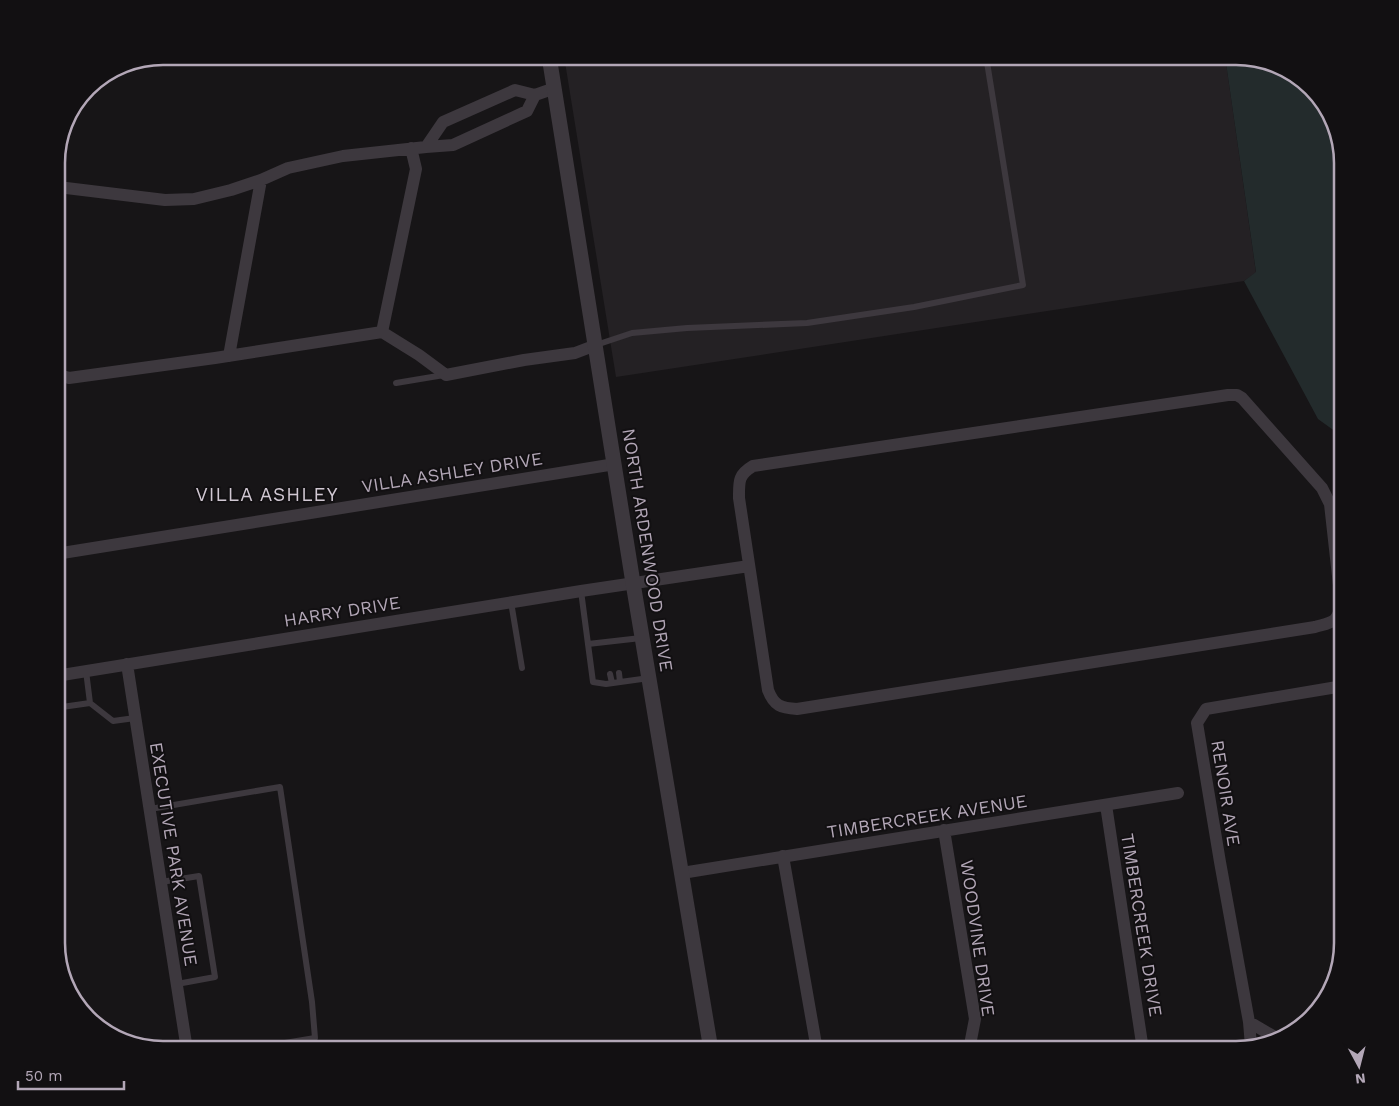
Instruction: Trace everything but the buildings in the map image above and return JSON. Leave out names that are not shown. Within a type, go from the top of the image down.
[{"type":"street","name":"NORTH ARDENWOOD DRIVE","points":[[551,65],[633,583],[710,1041]]},
{"type":"street","points":[[426,147],[443,122],[515,90],[535,95],[555,88]]},
{"type":"street","points":[[65,189],[165,200],[194,199],[231,190],[288,168],[343,156],[453,145],[527,111],[535,95]]},
{"type":"street","points":[[382,332],[416,169],[412,148]]},
{"type":"street","points":[[229,356],[261,180]]},
{"type":"street","points":[[65,377],[70,378],[229,356],[382,332],[419,355],[446,375],[524,360],[575,353],[596,345]]},
{"type":"street","points":[[1334,540],[1330,504],[1322,488],[1238,395],[753,466],[746,470],[739,479],[739,498],[768,690],[771,699],[778,706],[797,709],[1315,626],[1334,620]]},
{"type":"street","name":"VILLA ASHLEY DRIVE","points":[[65,553],[615,464]]},
{"type":"street","name":"HARRY DRIVE","points":[[65,674],[511,602],[749,566]]},
{"type":"street","name":"EXECUTIVE PARK AVENUE","points":[[127,664],[186,1041]]},
{"type":"street","name":"RENOIR AVE","points":[[1250,1040],[1197,723],[1206,709],[1334,688]]},
{"type":"street","name":"TIMBERCREEK AVENUE","points":[[682,873],[1178,793]]},
{"type":"street","name":"TIMBERCREEK DRIVE","points":[[1106,805],[1142,1041]]},
{"type":"street","name":"WOODVINE DRIVE","points":[[944,830],[975,1019],[971,1041]]},
{"type":"street","points":[[783,856],[816,1041]]},
{"type":"street","points":[[1249,1022],[1271,1035]]},
{"type":"lane","points":[[596,345],[632,333],[687,328],[807,323],[914,307],[1023,285],[987,65]]},
{"type":"lane","points":[[396,383],[446,375]]},
{"type":"lane","points":[[581,591],[593,682],[606,684],[649,678]]},
{"type":"lane","points":[[511,602],[522,668]]},
{"type":"lane","points":[[588,644],[607,645],[642,638]]},
{"type":"lane","points":[[86,670],[90,703],[113,721],[136,718]]},
{"type":"lane","points":[[619,672],[620,682]]},
{"type":"lane","points":[[610,674],[612,683]]},
{"type":"lane","points":[[65,707],[90,703]]},
{"type":"lane","points":[[150,809],[280,787],[312,1002],[315,1038],[297,1041]]},
{"type":"lane","points":[[161,882],[199,876],[215,977],[177,984]]},
{"type":"shaded area","points":[[565,65],[1226,65],[1256,273],[1244,281],[616,377]]},
{"type":"shaded area","points":[[1226,65],[1262,68],[1274,72],[1296,85],[1318,108],[1329,131],[1334,163],[1334,431],[1318,419],[1244,281],[1256,272]]},
{"type":"district","name":"VILLA ASHLEY","points":[[267,494]]}]
